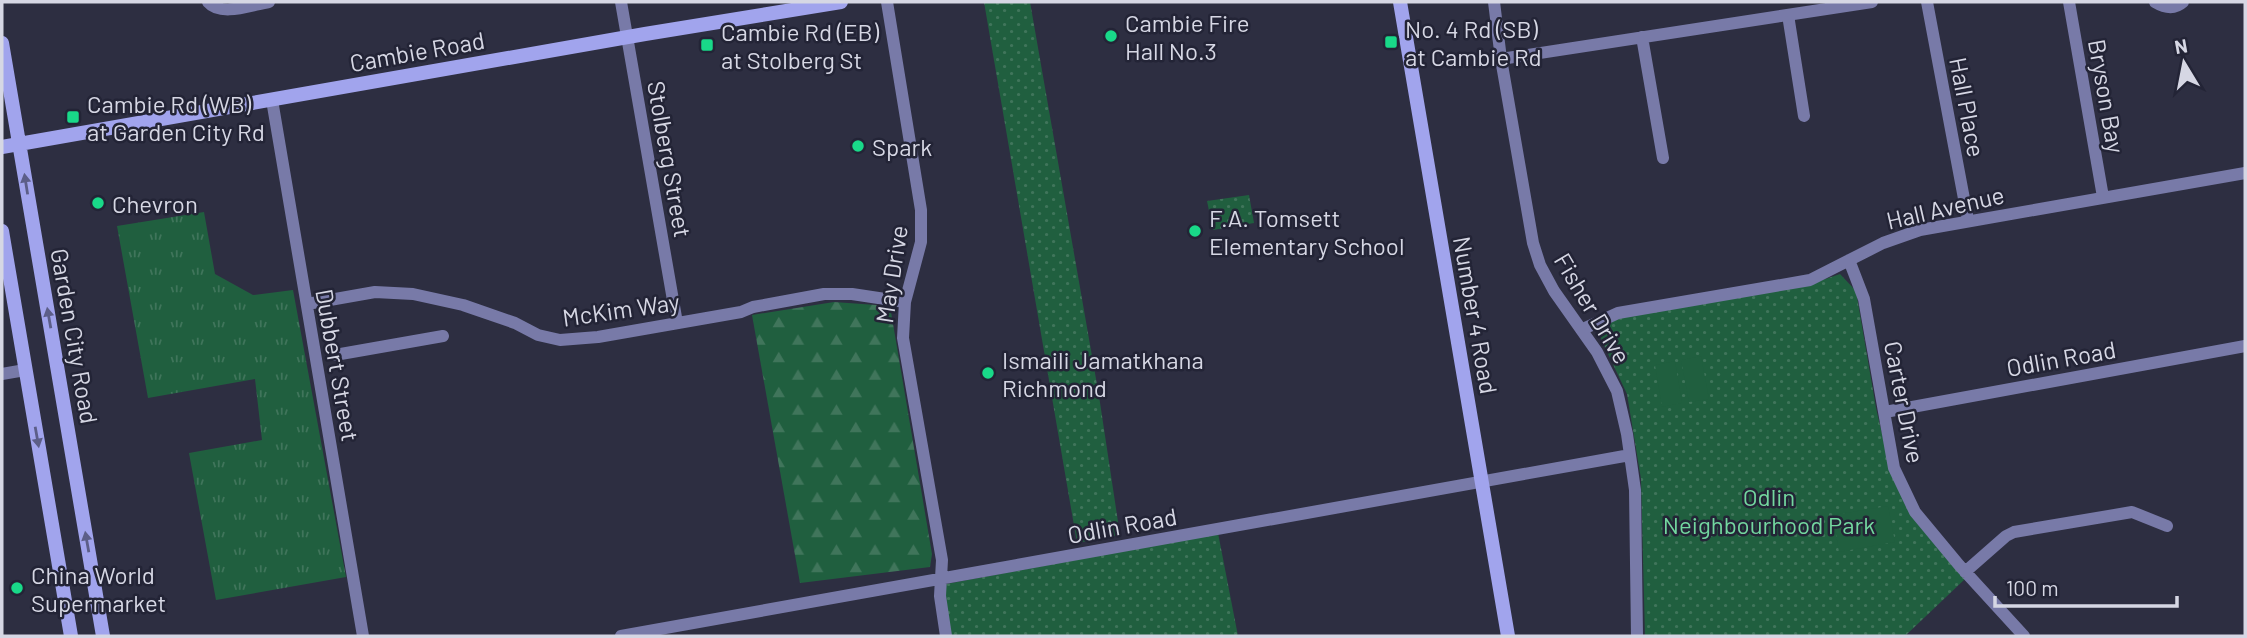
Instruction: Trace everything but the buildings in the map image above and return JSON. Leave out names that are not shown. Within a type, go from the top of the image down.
[{"type":"main road","name":"Cambie Road","points":[[2,147],[841,2]]},
{"type":"main road","name":"Number 4 Road","points":[[1399,2],[1508,636]]},
{"type":"main road","name":"Garden City Road","points":[[2,43],[103,636]]},
{"type":"main road","points":[[2,231],[72,636]]},
{"type":"street","points":[[208,2],[213,8],[223,10],[269,2]]},
{"type":"street","name":"Stolberg Street","points":[[621,2],[677,323]]},
{"type":"street","name":"May Drive","points":[[887,2],[921,210],[922,242],[905,302],[903,338],[942,560],[940,596],[946,636]]},
{"type":"street","name":"Fisher Drive","points":[[1494,2],[1501,60],[1533,243],[1540,265],[1554,291],[1583,329],[1616,391],[1635,490],[1637,636]]},
{"type":"street","points":[[1501,60],[1872,2]]},
{"type":"street","name":"Hall Place","points":[[1927,2],[1968,220]]},
{"type":"street","name":"Bryson Bay","points":[[2069,2],[2103,197]]},
{"type":"street","points":[[2155,2],[2166,8],[2178,6],[2183,2]]},
{"type":"street","points":[[1788,15],[1804,116]]},
{"type":"street","points":[[1642,37],[1663,158]]},
{"type":"street","name":"Dubbert Street","points":[[272,100],[363,636]]},
{"type":"street","name":"Hall Avenue","points":[[1583,329],[1618,313],[1810,280],[1883,243],[1920,230],[2245,173]]},
{"type":"street","name":"Carter Drive","points":[[1849,260],[1864,299],[1894,468],[1916,512],[1965,572],[2024,636]]},
{"type":"street","name":"McKim Way","points":[[307,304],[374,292],[413,294],[463,305],[515,323],[538,335],[559,340],[598,337],[824,294],[852,294],[905,302]]},
{"type":"street","points":[[335,355],[443,336]]},
{"type":"street","name":"Odlin Road","points":[[1885,412],[2245,346]]},
{"type":"street","points":[[2,374],[25,370]]},
{"type":"street","name":"Odlin Road","points":[[621,636],[1630,455]]},
{"type":"street","points":[[1965,572],[2014,532],[2132,512],[2167,526]]},
{"type":"green space","points":[[984,2],[1030,2],[1099,396],[1120,535],[1077,543]]},
{"type":"green space","points":[[1249,195],[1254,223],[1213,230],[1207,201]]},
{"type":"green space","points":[[204,212],[215,274],[253,295],[293,290],[346,577],[216,600],[189,453],[262,440],[255,379],[148,398],[117,226]]},
{"type":"green space","name":"Odlin Neighbourhood Park","points":[[1840,274],[1856,291],[1876,408],[1890,468],[1965,579],[1905,636],[1645,636],[1641,479],[1627,394],[1601,339],[1602,332],[1616,318],[1811,284]]},
{"type":"green space","points":[[834,302],[890,306],[932,554],[930,567],[800,583],[752,315]]},
{"type":"green space","points":[[1701,356],[1709,399],[1689,402],[1681,360]]},
{"type":"green space","points":[[1675,361],[1682,403],[1662,407],[1655,365]]},
{"type":"green space","points":[[1888,506],[1895,542],[1839,552],[1833,515]]},
{"type":"green space","points":[[1218,533],[1238,636],[950,636],[941,585]]},
{"type":"place","name":"Cambie Fire Hall No.3","points":[[1111,36]]},
{"type":"place","name":"No. 4 Rd (SB) at Cambie Rd","points":[[1391,42]]},
{"type":"place","name":"Cambie Rd (EB) at Stolberg St","points":[[707,45]]},
{"type":"place","name":"Cambie Rd (WB) at Garden City Rd","points":[[73,117]]},
{"type":"place","name":"Spark","points":[[858,146]]},
{"type":"place","name":"Chevron","points":[[98,203]]},
{"type":"place","name":"F.A. Tomsett Elementary School","points":[[1195,231]]},
{"type":"place","name":"Ismaili Jamatkhana Richmond","points":[[988,373]]},
{"type":"place","name":"China World Supermarket","points":[[17,588]]}]
